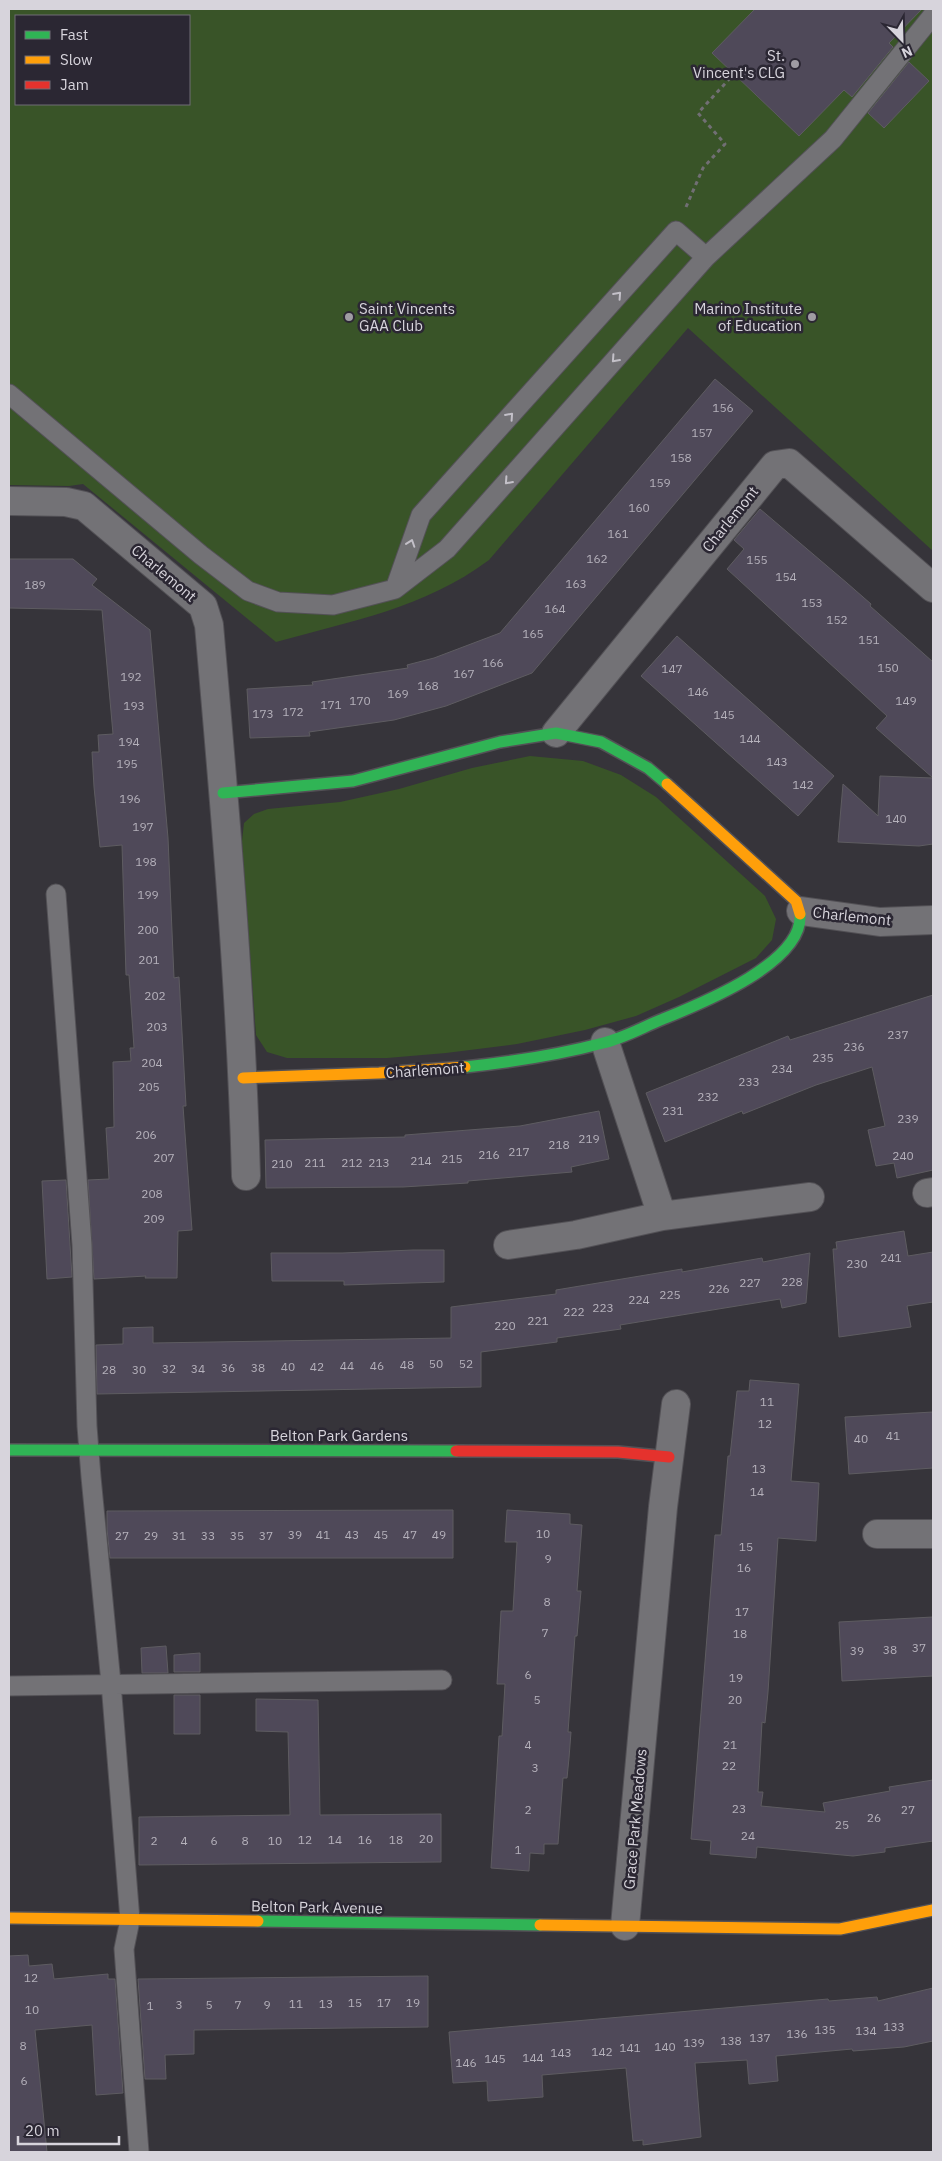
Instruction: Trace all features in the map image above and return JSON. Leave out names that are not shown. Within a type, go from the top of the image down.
[{"type":"street","name":"Charlemont","points":[[556,733],[775,464],[789,463],[933,588]]},
{"type":"street","name":"Charlemont","points":[[9,501],[66,502],[84,506],[202,606],[209,625],[243,1078],[246,1176]]},
{"type":"street","name":"Charlemont","points":[[223,793],[352,781],[500,742],[556,733],[601,742],[648,768],[709,820],[796,901],[802,911],[798,932],[784,952],[745,981],[687,1010],[605,1042],[497,1064],[394,1073],[243,1078]]},
{"type":"street","name":"Charlemont","points":[[802,911],[880,922],[933,920]]},
{"type":"street","points":[[605,1042],[662,1216]]},
{"type":"street","points":[[508,1246],[576,1235],[662,1216],[810,1197]]},
{"type":"street","name":"Grace Park Meadows","points":[[625,1926],[669,1457],[676,1404]]},
{"type":"street","name":"Belton Park Gardens","points":[[9,1450],[618,1452],[669,1457]]},
{"type":"street","points":[[878,1534],[933,1534]]},
{"type":"street","points":[[625,1926],[840,1929],[933,1910]]},
{"type":"street","name":"Belton Park Avenue","points":[[9,1918],[625,1926]]},
{"type":"lane","points":[[9,394],[201,555],[248,591],[278,602],[333,605],[395,588],[447,549],[706,257],[833,139],[933,15]]},
{"type":"lane","points":[[395,588],[421,515],[676,231],[706,257]]},
{"type":"lane","points":[[56,894],[82,1245],[89,1449],[111,1683],[130,1920],[124,1949],[139,2152]]},
{"type":"lane","points":[[9,1686],[111,1683],[442,1680]]},
{"type":"path","points":[[676,231],[703,168],[725,144],[698,113],[733,75]]},
{"type":"green space","name":"Saint Vincents GAA Club","points":[[9,9],[933,9],[933,551],[688,328],[489,560],[465,576],[413,602],[276,642],[83,484],[69,486],[9,485]]},
{"type":"green space","points":[[530,756],[583,761],[621,775],[656,797],[765,896],[776,919],[772,940],[756,958],[679,997],[636,1016],[585,1030],[517,1044],[387,1058],[287,1058],[267,1052],[256,1035],[242,841],[244,823],[254,814],[268,809],[340,802],[399,789],[472,768]]},
{"type":"building","name":"St. Vincent's CLG","points":[[755,9],[922,9],[889,43],[893,47],[852,97],[844,90],[799,136],[712,53]]},
{"type":"building","points":[[909,62],[929,81],[884,128],[868,113]]},
{"type":"building","points":[[715,379],[753,411],[532,673],[446,706],[394,720],[309,732],[310,736],[250,738],[247,689],[313,685],[312,682],[408,668],[407,665],[434,658],[500,633]]},
{"type":"building","points":[[760,509],[871,604],[870,606],[933,662],[933,778],[876,728],[887,716],[727,569],[744,549],[734,540]]},
{"type":"building","points":[[9,559],[73,559],[97,579],[92,585],[150,630],[168,838],[174,978],[179,977],[186,1106],[183,1106],[192,1230],[178,1231],[177,1278],[145,1278],[146,1276],[94,1279],[88,1180],[109,1179],[106,1128],[114,1127],[113,1062],[131,1061],[130,1048],[134,1048],[129,975],[126,975],[122,845],[100,847],[94,787],[92,752],[99,752],[98,735],[113,734],[102,610],[9,608]]},
{"type":"building","points":[[677,636],[834,776],[798,816],[641,676]]},
{"type":"building","points":[[880,776],[933,778],[933,844],[919,846],[838,842],[843,784],[878,816]]},
{"type":"building","points":[[933,995],[933,1170],[897,1178],[894,1163],[876,1166],[868,1130],[885,1126],[872,1067],[816,1085],[743,1114],[742,1111],[665,1142],[646,1093],[788,1036],[790,1040]]},
{"type":"building","points":[[599,1111],[609,1159],[571,1167],[572,1172],[468,1181],[468,1183],[403,1187],[266,1188],[265,1140],[405,1137],[405,1135],[520,1126]]},
{"type":"building","points":[[66,1180],[72,1277],[47,1279],[42,1181]]},
{"type":"building","points":[[904,1231],[908,1256],[933,1252],[933,1302],[907,1306],[911,1327],[839,1337],[833,1249],[837,1249],[836,1242]]},
{"type":"building","points":[[444,1250],[444,1282],[344,1285],[344,1281],[272,1281],[271,1253]]},
{"type":"building","points":[[810,1253],[806,1303],[782,1308],[780,1299],[620,1325],[621,1329],[557,1338],[557,1342],[481,1352],[481,1387],[97,1394],[96,1345],[123,1344],[123,1328],[153,1327],[153,1343],[451,1338],[451,1307],[556,1294],[556,1290],[682,1269],[682,1272],[762,1258],[763,1262]]},
{"type":"building","points":[[750,1380],[799,1384],[791,1481],[819,1483],[816,1541],[778,1538],[768,1692],[765,1723],[762,1722],[758,1792],[763,1792],[761,1806],[825,1812],[823,1803],[890,1791],[889,1787],[933,1780],[933,1841],[885,1848],[885,1852],[853,1856],[757,1847],[756,1858],[710,1854],[711,1841],[691,1839],[715,1535],[721,1535],[728,1456],[730,1456],[737,1391],[749,1391]]},
{"type":"building","points":[[933,1412],[933,1468],[849,1474],[845,1417]]},
{"type":"building","points":[[453,1510],[453,1558],[110,1558],[107,1529],[107,1511]]},
{"type":"building","points":[[507,1510],[570,1514],[570,1524],[582,1525],[577,1591],[581,1591],[577,1636],[575,1636],[568,1732],[571,1732],[567,1778],[563,1778],[558,1844],[544,1844],[544,1854],[530,1853],[529,1871],[491,1868],[499,1736],[502,1736],[505,1684],[497,1684],[501,1611],[513,1611],[517,1542],[505,1542]]},
{"type":"building","points":[[933,1617],[933,1676],[842,1681],[839,1622]]},
{"type":"building","points":[[166,1646],[168,1673],[142,1673],[141,1648]]},
{"type":"building","points":[[200,1653],[200,1672],[174,1672],[174,1655]]},
{"type":"building","points":[[174,1695],[200,1695],[200,1734],[174,1734]]},
{"type":"building","points":[[256,1699],[318,1700],[320,1815],[441,1814],[441,1862],[139,1865],[139,1817],[290,1815],[288,1732],[256,1731]]},
{"type":"building","points":[[28,1955],[29,1966],[52,1964],[54,1979],[108,1974],[108,1979],[115,1979],[123,2093],[96,2095],[92,2025],[35,2030],[47,2152],[9,2152],[9,1956]]},
{"type":"building","points":[[428,1976],[428,2027],[194,2030],[194,2054],[165,2055],[166,2079],[145,2079],[138,1979]]},
{"type":"building","points":[[933,1988],[933,2041],[904,2047],[853,2051],[852,2049],[776,2056],[778,2081],[749,2084],[747,2060],[695,2063],[701,2137],[643,2145],[643,2140],[633,2141],[626,2068],[542,2075],[543,2097],[488,2101],[487,2081],[453,2083],[449,2032],[828,1999],[829,2001],[877,1997],[878,2001]]},
{"type":"traffic: fast","points":[[223,793],[353,781],[500,742],[556,733],[601,742],[648,768],[667,784]]},
{"type":"traffic: fast","points":[[465,1067],[534,1058],[611,1041],[701,1003],[747,979],[768,965],[785,949],[797,932],[800,914]]},
{"type":"traffic: fast","points":[[9,1450],[456,1451]]},
{"type":"traffic: fast","points":[[258,1921],[540,1925]]},
{"type":"traffic: slow","points":[[667,784],[796,901],[800,914]]},
{"type":"traffic: slow","points":[[243,1078],[379,1073],[465,1067]]},
{"type":"traffic: slow","points":[[540,1925],[840,1929],[933,1910]]},
{"type":"traffic: slow","points":[[9,1918],[258,1921]]},
{"type":"traffic: jam","points":[[456,1451],[618,1452],[669,1457]]},
{"type":"place","name":"St. Vincent's CLG","points":[[795,64]]},
{"type":"place","name":"Saint Vincents GAA Club","points":[[349,317]]},
{"type":"place","name":"Marino Institute of Education","points":[[812,317]]}]
